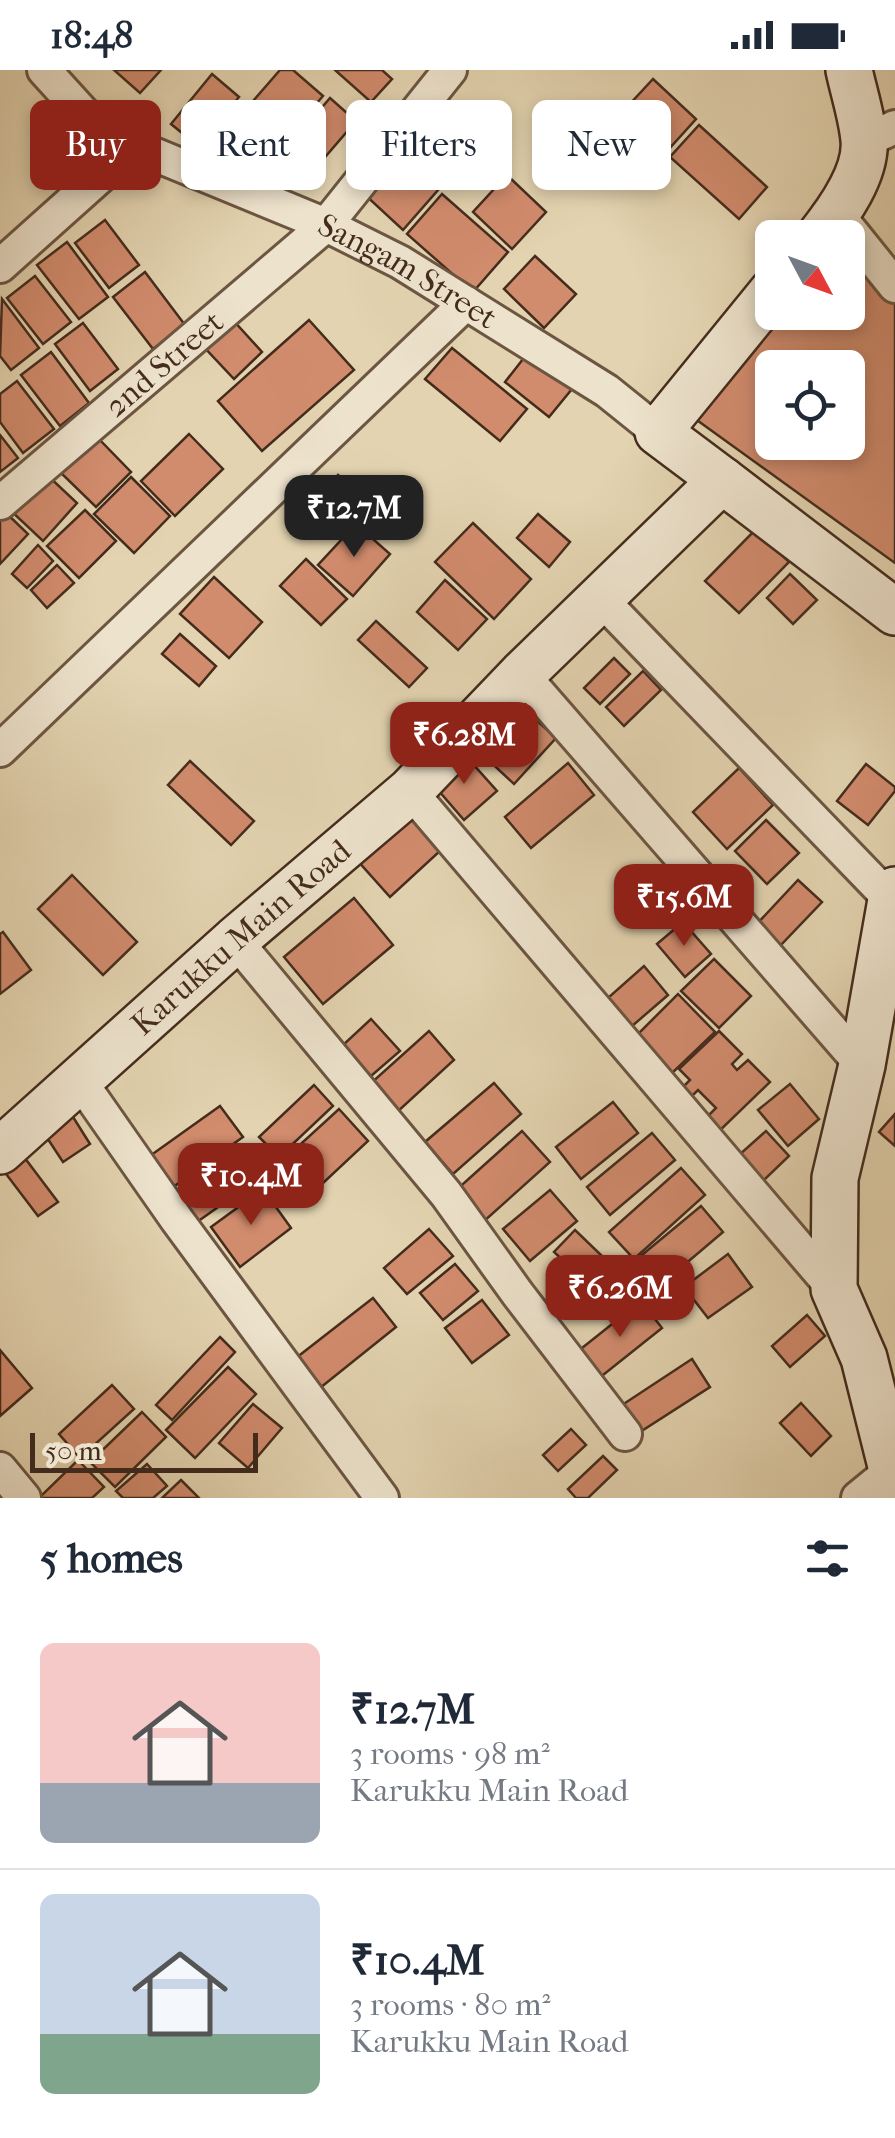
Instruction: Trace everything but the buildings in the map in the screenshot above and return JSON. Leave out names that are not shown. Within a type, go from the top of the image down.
[{"type":"main road","points":[[830,220],[880,134],[849,70]]},
{"type":"main road","points":[[755,313],[658,432],[895,612]]},
{"type":"main road","name":"Karukku Main Road","points":[[0,1151],[235,940],[410,791],[522,674],[722,480]]},
{"type":"main road","points":[[882,1484],[864,1358],[834,1289],[836,1178],[862,1065],[893,895]]},
{"type":"street","name":"Sangam Street","points":[[44,70],[71,100]]},
{"type":"street","name":"2nd Street","points":[[0,503],[326,224],[450,70]]},
{"type":"street","name":"Sangam Street","points":[[161,157],[326,224],[400,262],[607,391],[658,432]]},
{"type":"street","points":[[0,266],[85,190]]},
{"type":"street","points":[[865,260],[895,286]]},
{"type":"street","points":[[0,750],[466,303]]},
{"type":"street","points":[[600,598],[893,895]]},
{"type":"street","points":[[522,674],[862,1065]]},
{"type":"street","points":[[410,791],[834,1289]]},
{"type":"street","points":[[235,940],[446,1194],[626,1434]]},
{"type":"street","points":[[80,1081],[382,1498]]},
{"type":"street","points":[[0,1469],[24,1498]]}]
